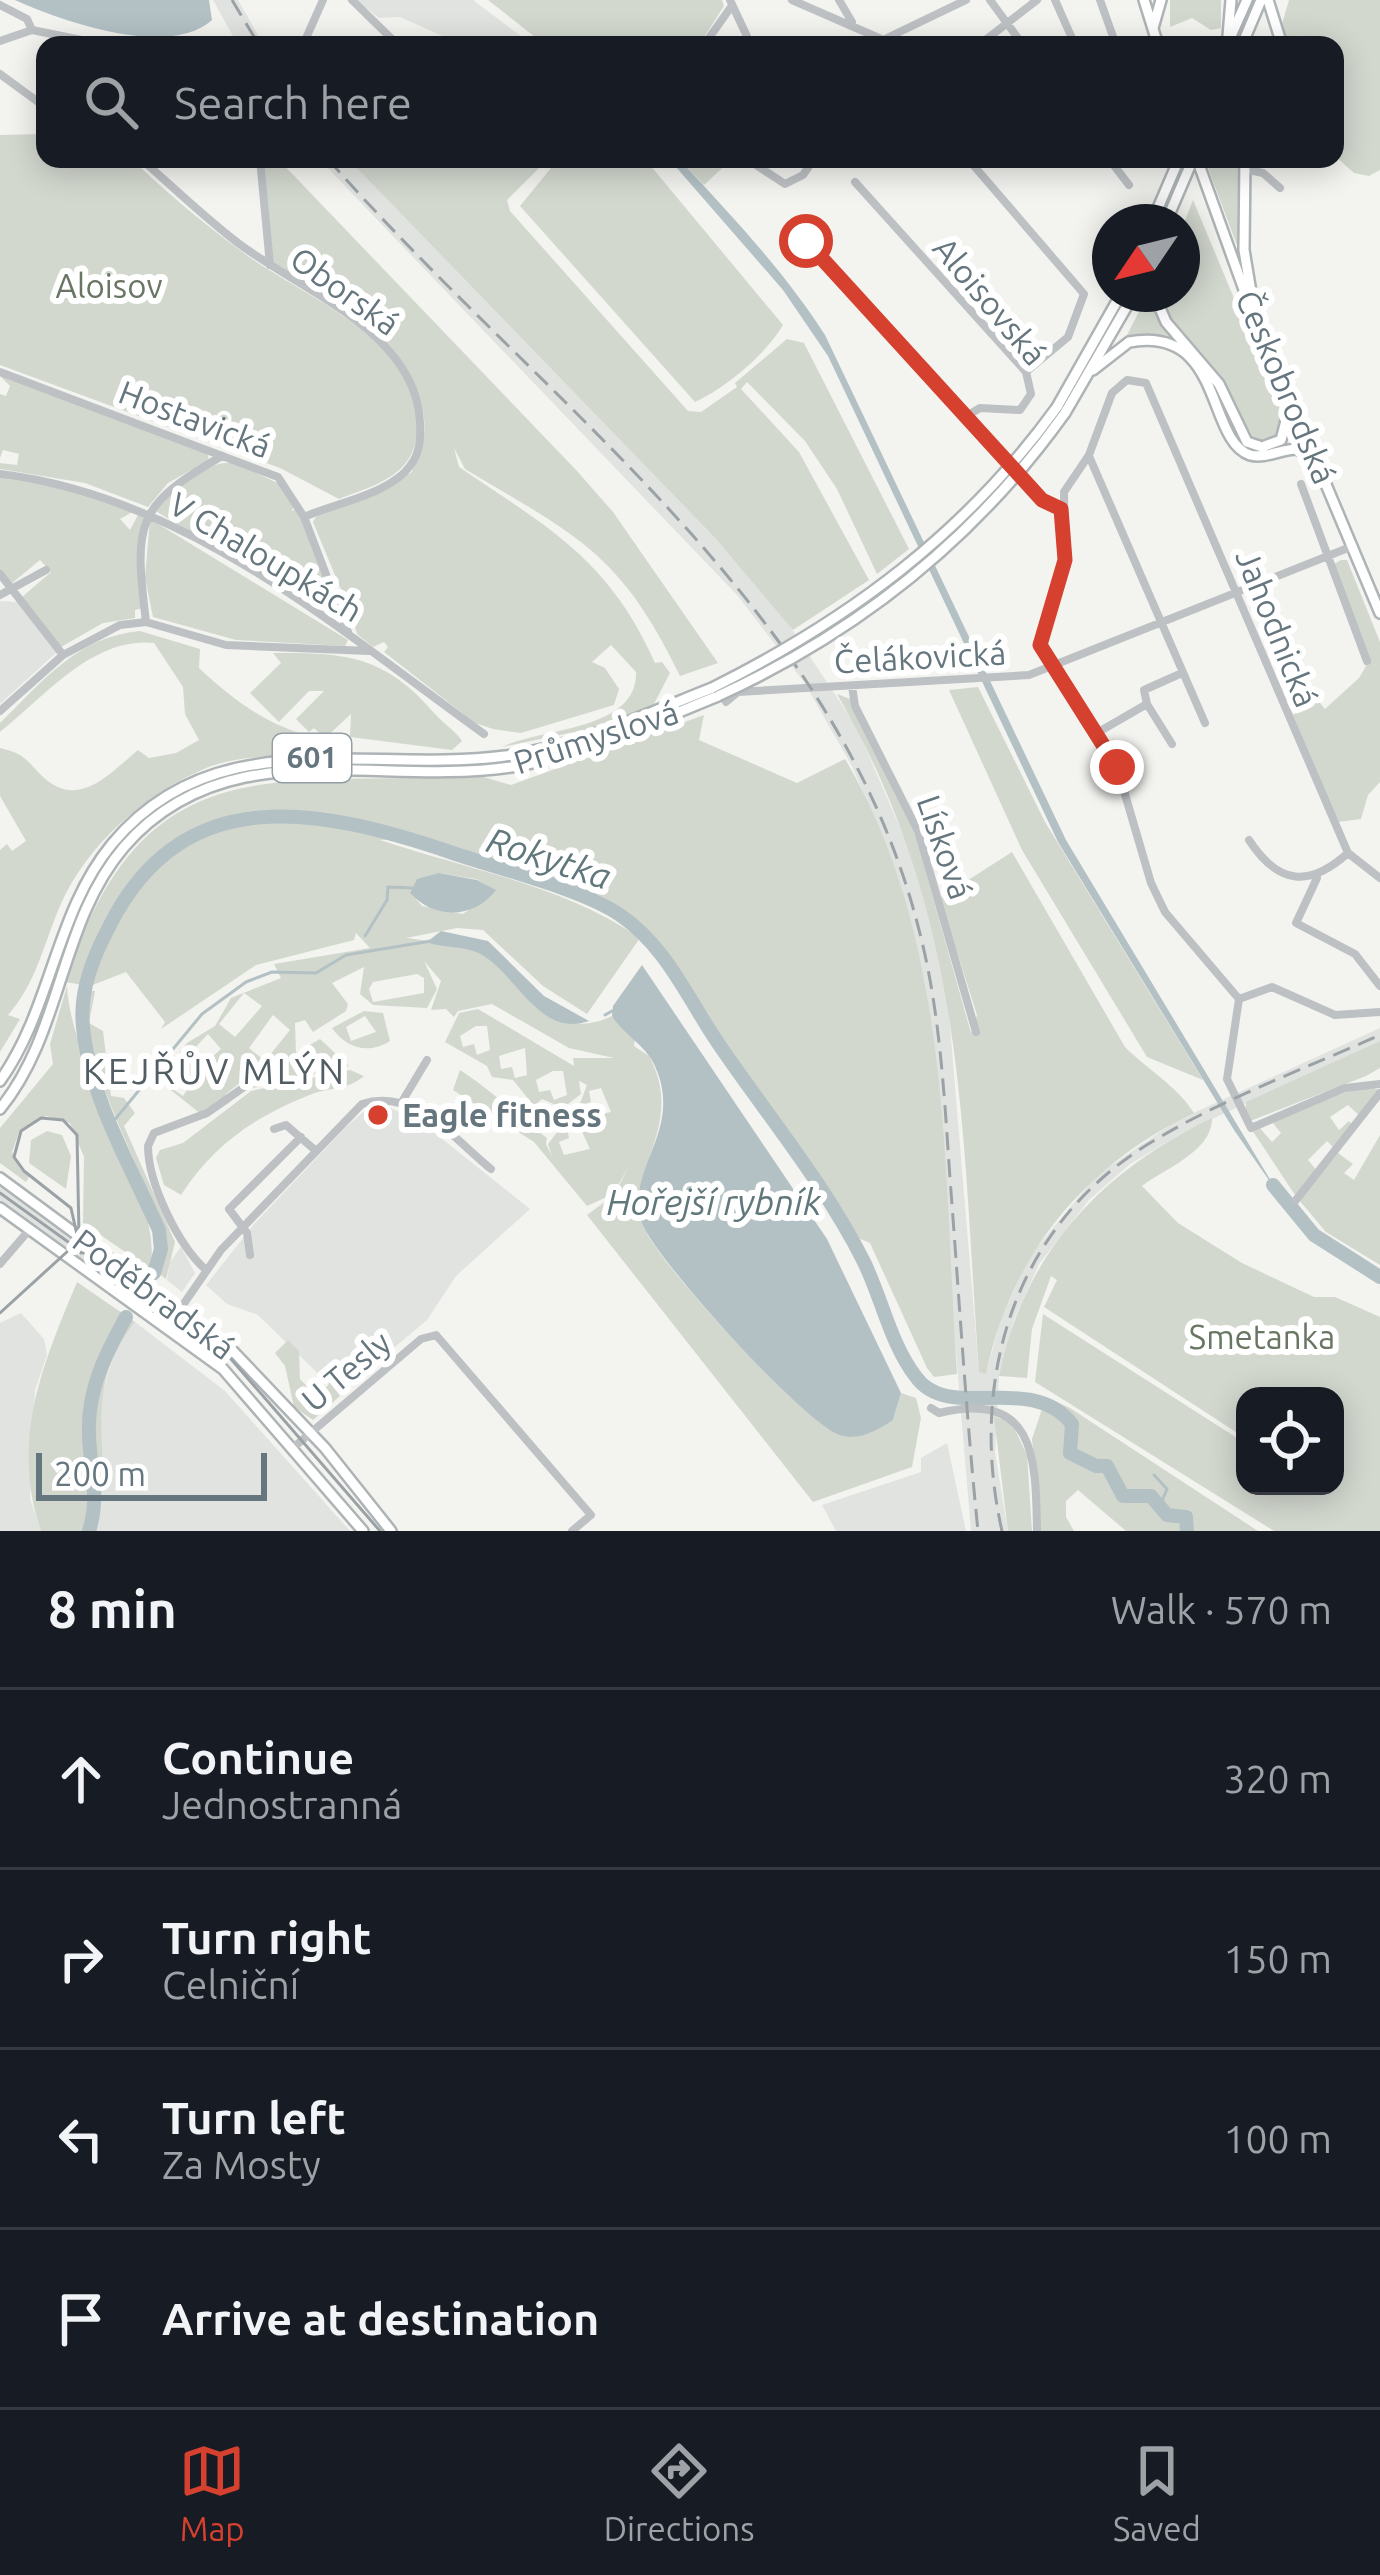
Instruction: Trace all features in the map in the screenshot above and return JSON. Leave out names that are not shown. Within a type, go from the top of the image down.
[{"type":"main road","points":[[1144,0],[1155,36]]},
{"type":"main road","points":[[1153,28],[1161,0]]},
{"type":"main road","points":[[1228,36],[1231,0]]},
{"type":"main road","points":[[1231,36],[1246,0]]},
{"type":"main road","points":[[1246,36],[1264,0]]},
{"type":"main road","points":[[1264,0],[1278,36]]},
{"type":"main road","points":[[1160,204],[1175,168]]},
{"type":"main road","points":[[1174,204],[1191,168]]},
{"type":"main road","name":"Českobrodská","points":[[1199,168],[1380,613]]},
{"type":"main road","points":[[1245,168],[1244,250],[1255,315]]},
{"type":"main road","name":"Průmyslová","points":[[1061,410],[1112,312]]},
{"type":"main road","name":"Průmyslová","points":[[0,1109],[36,1051],[77,931],[102,876],[134,836],[178,801],[220,782],[269,771],[463,771],[523,765],[718,695],[905,569],[981,500],[1093,370],[1124,312]]},
{"type":"main road","points":[[1162,312],[1220,384],[1246,442],[1268,447],[1285,437],[1290,398]]},
{"type":"main road","points":[[1093,370],[1129,342],[1173,348],[1209,382],[1239,447],[1259,456],[1297,449],[1317,462]]},
{"type":"main road","points":[[1281,451],[1304,431]]},
{"type":"main road","name":"Průmyslová","points":[[0,1081],[26,1040],[77,901],[97,865],[129,826],[186,784],[265,760],[508,756],[718,695]]},
{"type":"main road","name":"Poděbradská","points":[[0,1178],[244,1361],[392,1531]]},
{"type":"main road","name":"Poděbradská","points":[[0,1208],[230,1376],[363,1531]]},
{"type":"street","points":[[308,36],[323,0]]},
{"type":"street","points":[[352,0],[389,36]]},
{"type":"street","points":[[792,0],[876,36]]},
{"type":"street","points":[[839,0],[853,23]]},
{"type":"street","points":[[901,36],[965,0]]},
{"type":"street","points":[[990,0],[1016,36]]},
{"type":"street","points":[[991,36],[1037,0]]},
{"type":"street","points":[[1055,0],[1071,36]]},
{"type":"street","points":[[1100,0],[1113,36]]},
{"type":"street","points":[[710,36],[730,3]]},
{"type":"street","points":[[730,3],[746,36]]},
{"type":"street","points":[[0,4],[27,19],[32,30]]},
{"type":"street","points":[[0,41],[32,30],[62,36]]},
{"type":"street","points":[[0,74],[36,100]]},
{"type":"street","name":"Oborská","points":[[152,168],[270,266],[388,348],[419,408],[418,450],[402,475],[304,517]]},
{"type":"street","points":[[261,168],[270,266]]},
{"type":"street","points":[[760,168],[784,184],[803,176],[808,168]]},
{"type":"street","points":[[976,168],[1084,294],[1068,337],[1026,372]]},
{"type":"street","points":[[1116,168],[1129,185]]},
{"type":"street","points":[[1253,168],[1280,188]]},
{"type":"street","name":"Aloisovská","points":[[854,182],[1026,372],[1031,394],[1023,407],[1009,413],[980,408],[965,417]]},
{"type":"street","points":[[806,241],[1042,500],[1061,509]]},
{"type":"street","name":"Hostavická","points":[[0,372],[278,477],[304,517],[348,634]]},
{"type":"street","name":"Jahodnická","points":[[1089,454],[1118,386],[1136,377],[1147,383],[1348,853],[1380,878]]},
{"type":"street","points":[[1089,454],[1064,492],[1065,560],[1040,645],[1117,767],[1165,912],[1239,999],[1227,1079],[1251,1128],[1346,1088],[1380,1084]]},
{"type":"street","points":[[1089,454],[1205,723]]},
{"type":"street","points":[[146,622],[141,562],[148,513],[168,487],[222,456]]},
{"type":"street","name":"V Chaloupkách","points":[[0,474],[75,485],[148,513],[348,634],[484,734]]},
{"type":"street","points":[[1301,484],[1325,559],[1367,661]]},
{"type":"street","name":"Čelákovická","points":[[718,695],[992,679],[1054,669],[1353,546]]},
{"type":"street","points":[[0,595],[46,570]]},
{"type":"street","points":[[0,574],[63,655]]},
{"type":"street","points":[[0,711],[63,655],[102,631],[146,622],[226,645],[370,651]]},
{"type":"street","points":[[1172,744],[1147,704],[1144,690],[1182,673]]},
{"type":"street","name":"Lísková","points":[[852,686],[855,706],[918,831],[976,1032]]},
{"type":"street","points":[[1095,734],[1147,704]]},
{"type":"street","points":[[1249,840],[1285,873],[1317,878]]},
{"type":"street","points":[[1348,853],[1317,878],[1296,923],[1355,954],[1380,986]]},
{"type":"street","points":[[1239,999],[1265,987],[1279,988],[1335,1015],[1380,1012]]},
{"type":"street","points":[[403,1100],[427,1060]]},
{"type":"street","points":[[206,1270],[193,1257],[160,1191],[148,1146],[161,1129],[207,1113],[247,1085],[250,1068]]},
{"type":"street","points":[[1296,1200],[1380,1094]]},
{"type":"street","points":[[167,1328],[241,1228],[362,1104],[403,1100],[491,1169]]},
{"type":"street","points":[[274,1129],[286,1125],[314,1150]]},
{"type":"street","points":[[250,1255],[249,1240],[230,1215],[232,1202],[262,1180],[301,1137]]},
{"type":"street","points":[[0,1264],[30,1229]]},
{"type":"street","name":"U Tesly","points":[[294,1447],[431,1334],[446,1341],[591,1515],[572,1531]]},
{"type":"street","points":[[931,1408],[939,1413],[993,1407],[1012,1416],[1029,1447],[1037,1531]]},
{"type":"shaded area","points":[[213,0],[238,0],[259,36],[233,36]]},
{"type":"shaded area","points":[[356,0],[473,0],[521,36],[443,36],[400,17],[379,18]]},
{"type":"shaded area","points":[[328,168],[357,168],[715,538],[787,622],[856,726],[917,867],[946,979],[979,1372],[986,1373],[1002,1316],[1029,1257],[1096,1176],[1176,1121],[1380,1028],[1380,1041],[1182,1133],[1130,1164],[1089,1200],[1039,1264],[1014,1320],[999,1376],[995,1453],[1008,1531],[971,1531],[925,983],[897,874],[853,768],[804,682],[738,596]]},
{"type":"shaded area","points":[[0,601],[17,602],[57,652],[0,704]]},
{"type":"shaded area","points":[[385,1106],[417,1119],[530,1209],[456,1276],[427,1320],[339,1394],[258,1315],[227,1304],[206,1285],[255,1223],[345,1128],[363,1112]]},
{"type":"shaded area","points":[[0,1187],[160,1301],[166,1308],[162,1314],[0,1204]]},
{"type":"shaded area","points":[[181,1247],[195,1273],[182,1292],[167,1280],[170,1262]]},
{"type":"shaded area","points":[[21,1313],[44,1339],[47,1355],[35,1390],[30,1499],[41,1531],[0,1531],[0,1323]]},
{"type":"shaded area","points":[[135,1322],[225,1391],[350,1531],[94,1531],[103,1470],[98,1408],[117,1344]]},
{"type":"shaded area","points":[[947,1443],[966,1531],[836,1531],[822,1505],[921,1472],[921,1458]]},
{"type":"green space","points":[[488,0],[722,0],[724,6],[705,36],[534,36]]},
{"type":"green space","points":[[1170,0],[1221,0],[1221,28],[1211,30],[1192,18],[1170,27]]},
{"type":"green space","points":[[1289,0],[1380,0],[1380,170],[1369,176],[1354,173],[1344,164],[1344,36],[1286,36],[1282,24]]},
{"type":"green space","name":"Aloisov","points":[[36,134],[36,168],[142,168],[230,243],[352,322],[397,366],[411,393],[416,440],[404,466],[382,482],[339,499],[280,468],[0,365],[0,135]]},
{"type":"green space","points":[[265,168],[287,168],[613,512],[718,663],[680,676],[616,574],[567,532],[465,469],[454,448],[459,467],[574,549],[618,597],[655,663],[662,662],[670,673],[653,706],[589,729],[502,747],[604,717],[632,691],[636,672],[611,645],[592,662],[605,668],[619,689],[614,705],[521,733],[475,723],[384,652],[388,647],[384,642],[373,647],[357,634],[353,620],[359,609],[349,609],[313,522],[317,515],[411,473],[424,438],[422,406],[409,376],[387,349],[273,264]]},
{"type":"green space","points":[[357,168],[539,168],[507,200],[510,211],[688,411],[701,412],[737,387],[735,383],[787,339],[804,343],[909,549],[877,574],[837,489],[805,441],[747,382],[741,389],[799,452],[869,580],[793,630],[715,538]]},
{"type":"green space","points":[[551,168],[652,168],[783,325],[744,369],[695,402],[520,206]]},
{"type":"green space","points":[[688,168],[722,168],[704,185]]},
{"type":"green space","points":[[1208,168],[1240,168],[1238,248]]},
{"type":"green space","points":[[1200,217],[1279,406],[1284,429],[1275,440],[1249,440],[1221,381],[1166,312],[1200,312]]},
{"type":"green space","points":[[1139,312],[1159,312],[1181,346],[1148,337],[1125,339]]},
{"type":"green space","points":[[0,376],[207,452],[209,460],[168,483],[148,507],[85,483],[0,469],[0,463],[17,465],[19,454],[3,450],[0,458],[0,394],[6,396],[10,386]]},
{"type":"green space","points":[[235,463],[282,485],[296,505],[291,511],[297,509],[335,609],[331,617],[154,510],[200,471]]},
{"type":"green space","points":[[0,478],[118,504],[134,511],[120,519],[130,530],[139,513],[144,515],[137,563],[143,608],[135,610],[135,618],[103,623],[61,647],[22,597],[51,572],[40,560],[11,584],[0,570]]},
{"type":"green space","points":[[150,519],[348,640],[345,646],[236,640],[153,617],[145,578]]},
{"type":"green space","points":[[1347,560],[1380,642],[1380,782],[1368,795],[1361,819],[1338,822],[1293,715],[1316,698],[1325,709],[1359,678],[1370,659],[1331,566]]},
{"type":"green space","points":[[140,631],[200,649],[199,668],[269,720],[307,735],[352,743],[206,768],[161,792],[120,824],[72,883],[33,977],[8,1015],[20,1019],[0,1052],[0,850],[7,844],[12,851],[26,841],[0,796],[0,748],[22,757],[53,784],[78,790],[103,779],[138,750],[149,758],[176,753],[199,740],[185,714],[183,687],[154,643],[132,643],[91,659],[0,732],[0,723],[80,651]]},
{"type":"green space","points":[[273,653],[344,657],[382,669],[418,695],[462,741],[452,750],[350,737],[351,714],[325,738],[314,728],[309,732],[296,719],[324,691],[309,691],[279,722],[250,693],[281,663]]},
{"type":"green space","points":[[978,687],[1045,822],[1203,1080],[1147,1057],[1022,850],[949,690]]},
{"type":"green space","points":[[837,694],[853,700],[912,823],[971,1033],[977,1015],[940,898],[1012,852],[1125,1047],[1171,1086],[1194,1113],[1119,1159],[1058,1218],[1014,1290],[986,1374],[979,1372],[960,1107],[934,941],[912,859],[880,777]]},
{"type":"green space","points":[[704,715],[699,740],[797,783],[845,759],[880,829],[906,903],[924,980],[944,1137],[957,1374],[934,1377],[927,1368],[870,1243],[858,1238],[834,1205],[656,939],[600,903],[524,870],[446,847],[380,840],[546,891],[640,938],[587,1014],[543,986],[483,930],[457,928],[406,938],[477,952],[553,1015],[590,1023],[612,1016],[635,1039],[634,1046],[649,1056],[659,1080],[661,1102],[641,1201],[643,1224],[652,1242],[734,1339],[825,1426],[842,1436],[862,1435],[893,1420],[901,1393],[916,1398],[921,1418],[912,1467],[813,1502],[587,1215],[614,1195],[630,1164],[613,1194],[587,1206],[534,1142],[453,1090],[460,1070],[547,1138],[546,1144],[552,1156],[548,1144],[581,1101],[587,1085],[579,1081],[581,1094],[563,1108],[542,1099],[534,1106],[513,1080],[492,1077],[487,1066],[445,1042],[459,1013],[478,1009],[574,1066],[573,1058],[614,1058],[569,1048],[492,1004],[458,1011],[454,1017],[446,1009],[431,1010],[441,981],[424,961],[437,989],[427,1008],[373,1005],[360,994],[364,967],[332,983],[348,1004],[346,1011],[313,1032],[305,1020],[295,1023],[296,1053],[320,1039],[349,1066],[253,1088],[246,1078],[226,1094],[230,1102],[206,1118],[158,1080],[187,1043],[215,1026],[231,998],[281,978],[274,964],[370,948],[356,933],[354,940],[256,965],[161,1029],[165,1022],[126,972],[90,986],[65,982],[97,904],[134,850],[176,814],[224,793],[278,782],[480,776],[511,785]],"holes":[[[439,873],[476,879],[495,890],[463,914],[422,906],[410,892]],[[417,974],[424,978],[424,993],[373,1002],[369,989],[373,982]],[[244,993],[262,1006],[235,1037],[219,1024]],[[273,1015],[290,1030],[265,1061],[249,1048]],[[476,1026],[487,1026],[490,1050],[477,1055],[474,1044],[463,1047],[460,1036]],[[208,1034],[221,1049],[210,1059],[196,1053],[175,1079],[187,1090],[183,1096],[160,1080],[186,1045],[193,1050]],[[525,1048],[527,1075],[515,1078],[512,1067],[501,1069],[499,1056]],[[563,1071],[567,1095],[554,1100],[550,1090],[539,1092],[536,1080]],[[601,1088],[611,1112],[585,1118],[580,1105],[591,1102],[589,1091]],[[579,1125],[590,1149],[564,1155],[559,1142],[569,1138],[567,1128]]]},
{"type":"green space","points":[[67,986],[84,1056],[144,1208],[151,1241],[150,1269],[83,1223],[84,1157],[70,1123],[46,1116],[20,1130],[12,1152],[29,1177],[26,1182],[0,1163],[0,1128],[53,1064],[50,1044]]},
{"type":"green space","points":[[89,991],[95,991],[89,1023],[103,1031],[111,1096],[124,1098],[135,1113],[124,1126],[175,1242],[166,1279],[158,1273],[162,1248],[156,1217],[97,1066],[88,1027]]},
{"type":"green space","points":[[364,1011],[383,1013],[390,1041],[374,1048],[358,1047],[332,1028]],"holes":[[[365,1016],[376,1032],[351,1041],[346,1027]]]},
{"type":"green space","points":[[1380,1041],[1380,1068],[1245,1123],[1246,1102]]},
{"type":"green space","points":[[350,1070],[364,1076],[255,1122],[222,1146],[181,1195],[164,1185],[156,1158],[160,1150],[183,1143],[251,1091]]},
{"type":"green space","points":[[1362,1086],[1380,1090],[1361,1117],[1348,1105],[1330,1117],[1339,1130],[1349,1121],[1354,1126],[1334,1148],[1327,1141],[1308,1160],[1318,1172],[1295,1195],[1252,1130],[1259,1127],[1272,1142],[1281,1133],[1272,1122]]},
{"type":"green space","name":"Smetanka","points":[[1212,1118],[1196,1150],[1142,1186],[1178,1223],[1242,1263],[1314,1297],[1335,1297],[1380,1317],[1380,1531],[1274,1531],[1035,1382],[1043,1314],[1236,1437],[1236,1495],[1344,1495],[1344,1387],[1236,1387],[1236,1432],[1044,1307],[1057,1280],[1051,1276],[1032,1329],[1027,1378],[999,1376],[1027,1291],[1048,1254],[1102,1190],[1172,1139]]},
{"type":"green space","points":[[47,1131],[62,1135],[71,1156],[66,1189],[29,1163],[31,1140]]},
{"type":"green space","points":[[1380,1135],[1380,1265],[1326,1232],[1299,1200],[1338,1153],[1353,1164],[1344,1173],[1354,1180]]},
{"type":"green space","points":[[77,1282],[135,1322],[117,1350],[102,1401],[103,1477],[94,1531],[41,1531],[29,1466],[34,1404]]},
{"type":"green space","points":[[288,1340],[299,1351],[300,1379],[317,1397],[330,1383],[340,1396],[313,1420],[294,1407],[285,1366],[275,1353]]},
{"type":"green space","points":[[1046,1397],[1258,1531],[1126,1531],[1078,1490],[1066,1501],[1066,1517],[1074,1531],[1040,1531],[1032,1439]]},
{"type":"green space","points":[[994,1417],[1011,1421],[1027,1455],[1032,1531],[1008,1531]]},
{"type":"water","points":[[15,0],[209,0],[212,20],[193,31],[143,36],[86,26]]},
{"type":"water","points":[[677,168],[687,168],[737,222],[825,335],[1066,840],[1280,1196],[1234,1130],[1058,842],[828,356],[783,290]]},
{"type":"water","points":[[439,873],[477,880],[496,890],[466,911],[442,912],[410,893],[417,879]]},
{"type":"water","points":[[441,931],[488,941],[544,996],[589,1021],[556,1021],[482,955],[427,942]]},
{"type":"water","name":"Hořejší rybník","points":[[642,965],[827,1239],[901,1393],[893,1420],[875,1431],[842,1436],[798,1404],[702,1304],[642,1223],[640,1185],[659,1130],[662,1088],[650,1057],[612,1016],[613,1006]]},
{"type":"waterway","name":"Rokytka","points":[[154,1273],[161,1249],[159,1230],[113,1131],[94,1080],[83,1027],[89,973],[111,923],[142,877],[177,845],[217,826],[260,817],[306,818],[402,837],[562,888],[604,905],[636,928],[663,958],[832,1205],[864,1262],[893,1336],[916,1377],[930,1390],[948,1396],[1013,1398],[1055,1409],[1072,1424],[1070,1453],[1096,1466],[1107,1466],[1123,1496],[1151,1496],[1167,1515],[1186,1517],[1187,1531]]},
{"type":"waterway","points":[[365,936],[387,900],[388,887],[412,888]]},
{"type":"waterway","points":[[112,1123],[202,1014],[246,982],[272,972],[316,973],[346,955],[431,941]]},
{"type":"waterway","points":[[605,1015],[612,1011]]},
{"type":"waterway","name":"Rokytka","points":[[1273,1185],[1314,1235],[1380,1277]]},
{"type":"waterway","name":"Rokytka","points":[[89,1531],[94,1495],[91,1403],[105,1359],[126,1317]]},
{"type":"waterway","points":[[1154,1475],[1167,1489],[1159,1508]]},
{"type":"tram line","points":[[81,1253],[71,1208],[24,1171],[14,1157],[21,1131],[41,1118],[63,1120],[77,1135],[79,1235],[89,1254]]},
{"type":"tram line","points":[[0,1193],[231,1359],[380,1531]]},
{"type":"tram line","points":[[0,1313],[69,1250],[78,1233]]},
{"type":"railway","points":[[232,0],[254,36]]},
{"type":"railway","points":[[336,168],[671,511],[750,604],[820,703],[877,809],[918,926],[936,1019],[978,1531]]},
{"type":"railway","points":[[1002,1531],[991,1422],[997,1369],[1010,1318],[1030,1270],[1059,1225],[1095,1185],[1167,1133],[1380,1035]]},
{"type":"place","name":"Eagle fitness","points":[[378,1115]]},
{"type":"district","name":"KEJŘŮV MLÝN","points":[[215,1071]]},
{"type":"route","points":[[806,241],[1042,500],[1061,509],[1065,560],[1040,645],[1117,767]]}]
